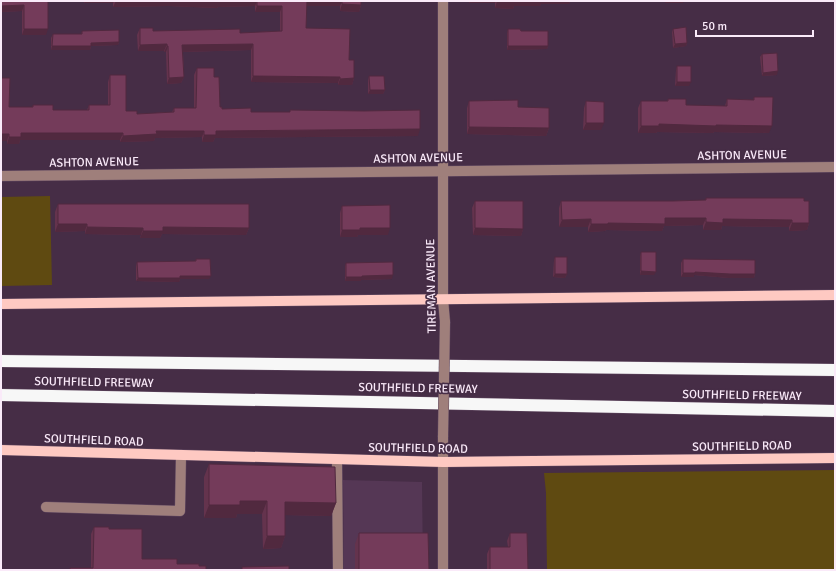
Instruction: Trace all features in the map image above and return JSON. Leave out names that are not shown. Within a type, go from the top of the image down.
[{"type":"highway","name":"SOUTHFIELD FREEWAY","points":[[1,361],[835,370]]},
{"type":"highway","name":"SOUTHFIELD FREEWAY","points":[[1,395],[835,411]]},
{"type":"main road","points":[[1,304],[835,295]]},
{"type":"main road","name":"SOUTHFIELD ROAD","points":[[1,450],[443,462],[835,458]]},
{"type":"street","name":"TIREMAN AVENUE","points":[[443,1],[443,299],[445,322],[443,570]]},
{"type":"street","name":"ASHTON AVENUE","points":[[1,176],[835,167]]},
{"type":"street","points":[[46,507],[180,510],[181,455]]},
{"type":"street","points":[[337,460],[338,570]]},
{"type":"shaded area","points":[[50,196],[52,285],[1,286],[1,197]]},
{"type":"shaded area","points":[[835,470],[835,570],[547,570],[546,493],[544,473]]},
{"type":"shaded area","points":[[343,480],[422,482],[423,570],[344,570]]},
{"type":"building","points":[[1,1],[48,1],[48,29],[24,29],[24,5],[1,6]]},
{"type":"building","points":[[198,1],[220,1],[220,2]]},
{"type":"building","points":[[257,1],[307,1],[306,28],[350,29],[349,60],[354,60],[354,78],[340,79],[340,77],[253,76],[253,44],[182,45],[184,77],[169,78],[167,44],[140,45],[140,28],[153,28],[153,31],[240,29],[240,33],[282,31],[282,6],[257,6]]},
{"type":"building","points":[[342,1],[361,1],[361,5],[342,4]]},
{"type":"building","points":[[686,27],[687,43],[675,44],[673,29]]},
{"type":"building","points":[[508,29],[520,29],[521,31],[548,31],[548,46],[508,46]]},
{"type":"building","points":[[119,30],[119,42],[91,43],[91,46],[52,46],[53,34],[82,34],[82,31]]},
{"type":"building","points":[[777,53],[778,71],[763,73],[762,54]]},
{"type":"building","points":[[677,66],[691,66],[691,82],[677,82]]},
{"type":"building","points":[[197,68],[214,68],[214,77],[219,77],[220,107],[222,107],[222,109],[251,108],[251,112],[290,112],[290,110],[420,110],[420,129],[216,131],[216,135],[204,135],[204,131],[156,131],[157,134],[123,136],[123,133],[21,133],[21,137],[9,137],[9,134],[1,134],[1,78],[10,78],[9,107],[53,105],[53,110],[89,110],[89,105],[110,105],[110,75],[126,75],[126,111],[137,111],[137,114],[174,112],[174,108],[196,108]]},
{"type":"building","points":[[369,76],[384,76],[385,90],[370,90]]},
{"type":"building","points":[[754,97],[773,97],[772,126],[659,124],[659,126],[641,126],[641,101],[686,99],[686,105],[727,106],[727,99],[754,100]]},
{"type":"building","points":[[518,100],[518,107],[549,108],[549,128],[469,127],[469,101]]},
{"type":"building","points":[[586,101],[604,102],[604,123],[586,123]]},
{"type":"building","points":[[706,198],[804,198],[804,201],[809,201],[809,223],[792,223],[792,220],[723,219],[723,223],[706,222],[706,218],[665,218],[665,224],[591,224],[591,219],[562,220],[561,201],[673,201],[706,200]]},
{"type":"building","points":[[475,201],[523,201],[523,229],[475,228]]},
{"type":"building","points":[[58,204],[249,204],[249,228],[163,227],[163,231],[143,231],[143,228],[87,227],[87,224],[58,224]]},
{"type":"building","points":[[390,205],[390,228],[360,228],[360,230],[342,230],[342,206]]},
{"type":"building","points":[[641,252],[656,252],[656,272],[641,271]]},
{"type":"building","points":[[555,257],[567,257],[567,274],[555,274]]},
{"type":"building","points":[[196,259],[210,259],[211,276],[138,278],[137,262],[196,261]]},
{"type":"building","points":[[683,259],[755,260],[755,274],[683,273]]},
{"type":"building","points":[[393,262],[393,275],[346,277],[346,263]]},
{"type":"building","points":[[209,464],[335,467],[336,503],[285,502],[285,536],[267,536],[267,501],[240,501],[240,505],[209,505]]},
{"type":"building","points":[[94,527],[109,527],[109,529],[142,529],[142,559],[177,559],[177,564],[199,564],[199,566],[206,566],[206,570],[70,570],[70,568],[93,568]]},
{"type":"building","points":[[359,533],[428,533],[429,570],[359,570]]},
{"type":"building","points":[[510,533],[527,533],[528,570],[490,570],[490,547],[510,547]]},
{"type":"building","points":[[289,566],[289,570],[242,570],[242,567]]}]
